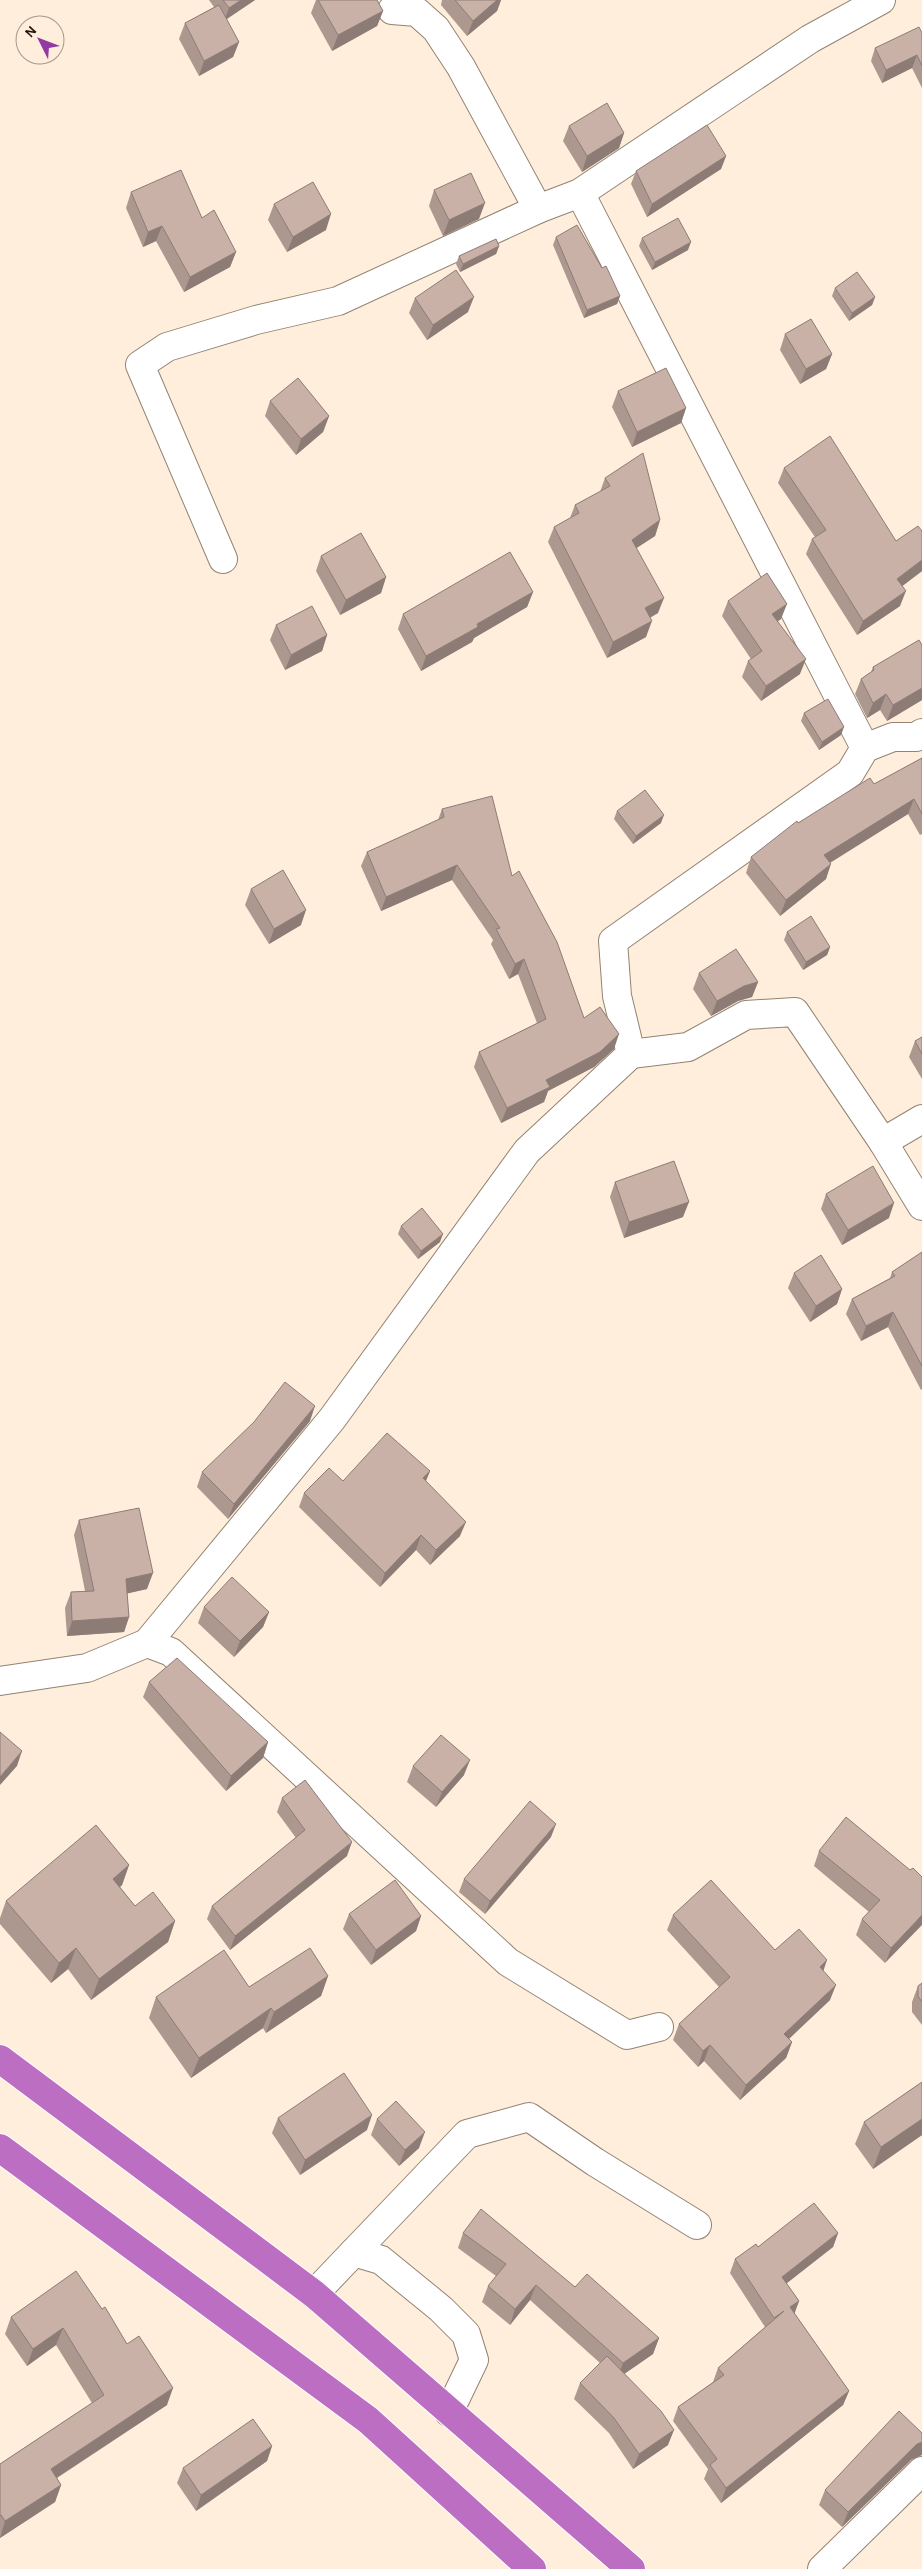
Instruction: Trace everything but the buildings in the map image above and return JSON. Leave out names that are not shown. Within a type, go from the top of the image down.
[{"type":"highway","points":[[0,2059],[314,2294],[631,2569]]},
{"type":"highway","points":[[0,2148],[368,2420],[532,2569]]},
{"type":"street","points":[[224,559],[140,365],[167,347],[256,320],[338,301],[538,209],[580,193],[810,39],[881,0]]},
{"type":"street","points":[[392,10],[417,12],[436,29],[461,67],[538,209]]},
{"type":"street","points":[[580,193],[865,748]]},
{"type":"street","points":[[631,1054],[617,996],[613,941],[850,773],[865,748],[893,738],[916,737],[922,733]]},
{"type":"street","points":[[0,1681],[87,1668],[147,1643],[332,1419],[527,1151],[631,1054],[688,1047],[746,1015],[795,1012],[883,1142],[922,1206]]},
{"type":"street","points":[[883,1142],[922,1119]]},
{"type":"street","points":[[147,1643],[171,1652],[508,1962],[627,2035],[659,2026]]},
{"type":"street","points":[[314,2294],[467,2134],[529,2117],[595,2162],[697,2225]]},
{"type":"street","points":[[354,2252],[381,2260],[441,2309],[466,2334],[474,2360],[450,2412]]},
{"type":"street","points":[[822,2569],[922,2471]]}]
